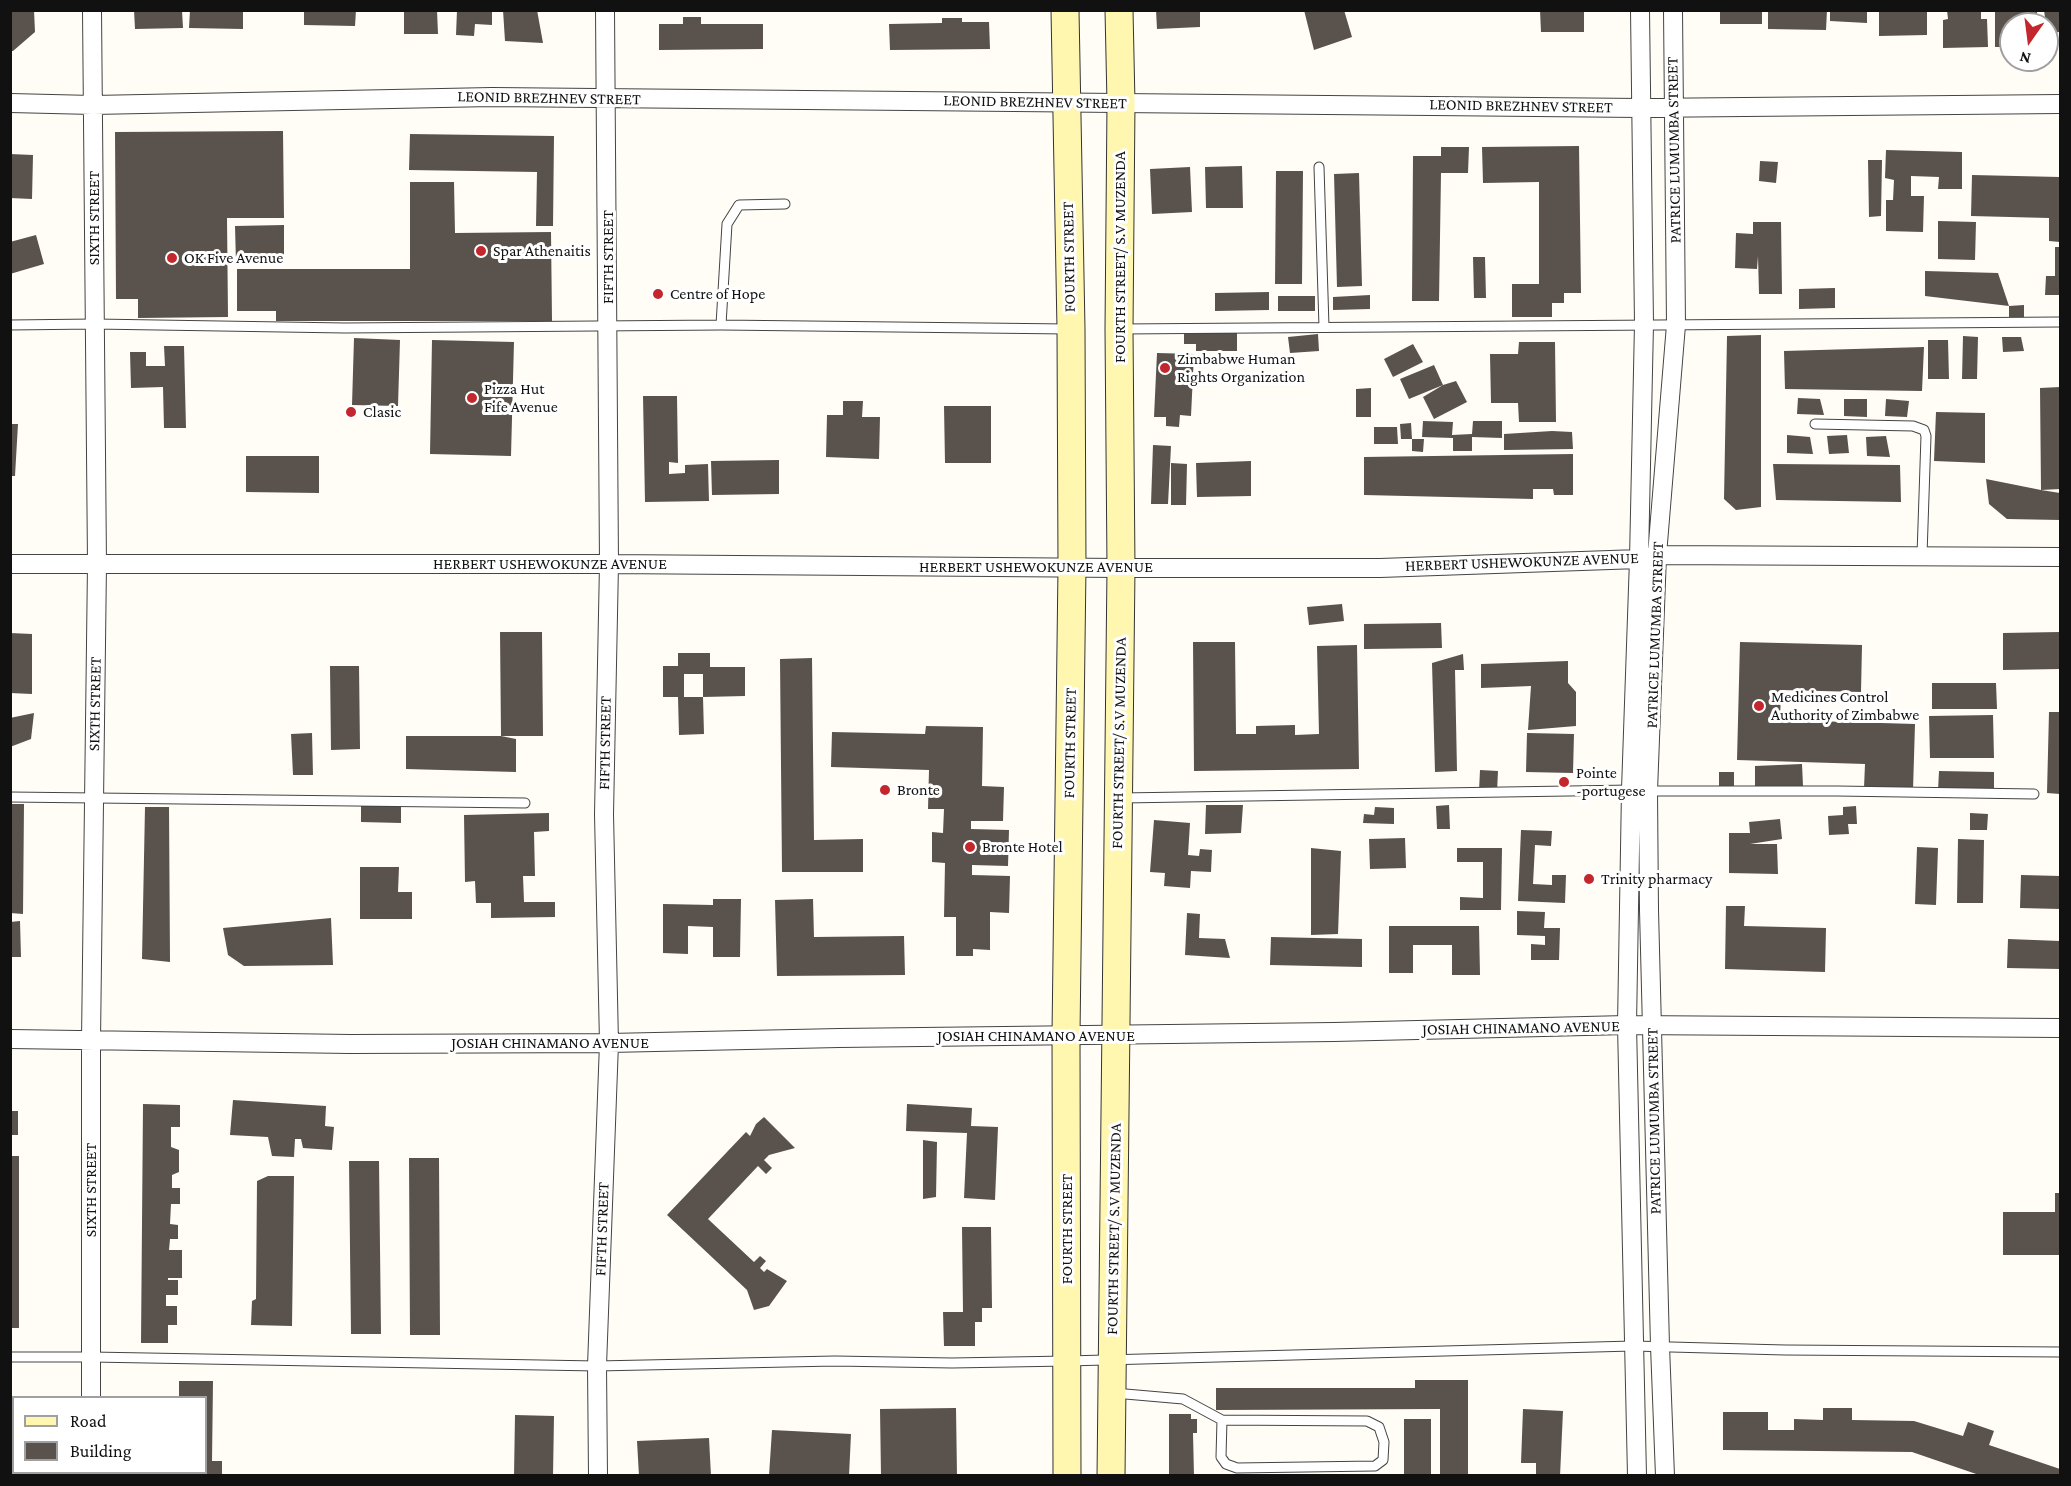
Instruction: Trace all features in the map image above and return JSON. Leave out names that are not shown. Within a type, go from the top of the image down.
[{"type":"main road","name":"FOURTH STREET","points":[[1065,10],[1071,329],[1072,567],[1066,1034],[1067,1476]]},
{"type":"main road","name":"FOURTH STREET/ S.V MUZENDA","points":[[1111,1476],[1121,568],[1119,10]]},
{"type":"street","name":"SIXTH STREET","points":[[91,1396],[91,1040],[97,564],[92,10]]},
{"type":"street","name":"FIFTH STREET","points":[[598,1476],[597,1366],[609,1043],[604,814],[609,564],[605,10]]},
{"type":"street","name":"PATRICE LUMUMBA STREET","points":[[1640,10],[1644,324],[1639,560],[1639,791],[1652,1025],[1665,1476]]},
{"type":"street","name":"PATRICE LUMUMBA STREET","points":[[1637,1476],[1627,1025],[1639,791],[1676,325],[1673,10]]},
{"type":"street","name":"LEONID BREZHNEV STREET","points":[[10,103],[93,105],[492,97],[1640,108],[2061,104]]},
{"type":"street","name":"HERBERT USHEWOKUNZE AVENUE","points":[[10,564],[1380,568],[1639,560],[1657,555],[2061,557]]},
{"type":"street","name":"JOSIAH CHINAMANO AVENUE","points":[[10,1039],[350,1044],[609,1043],[1066,1034],[1334,1032],[1627,1025],[2061,1028]]},
{"type":"lane","points":[[1318,167],[1324,327]]},
{"type":"lane","points":[[721,325],[727,224],[739,205],[785,204]]},
{"type":"lane","points":[[1119,329],[2061,322]]},
{"type":"lane","points":[[10,325],[345,328],[721,325],[1071,329]]},
{"type":"lane","points":[[1815,424],[1913,426],[1924,430],[1926,436],[1922,555]]},
{"type":"lane","points":[[1118,799],[1639,791],[2034,794]]},
{"type":"lane","points":[[10,797],[525,803]]},
{"type":"lane","points":[[10,1357],[597,1366],[835,1361],[951,1363],[1067,1361],[1633,1346],[1785,1350],[2061,1352]]},
{"type":"lane","points":[[1111,1392],[1183,1399],[1222,1420],[1367,1421],[1379,1427],[1384,1442],[1383,1460],[1375,1466],[1237,1468],[1227,1464],[1221,1457],[1222,1420]]},
{"type":"building","points":[[10,10],[34,10],[35,32],[13,51],[10,51]]},
{"type":"building","points":[[134,10],[182,10],[183,28],[135,29]]},
{"type":"building","points":[[190,10],[243,10],[243,29],[189,28]]},
{"type":"building","points":[[304,10],[356,10],[355,26],[304,25]]},
{"type":"building","points":[[404,10],[437,10],[438,34],[404,34]]},
{"type":"building","points":[[457,10],[492,10],[492,25],[475,24],[474,36],[456,35]]},
{"type":"building","points":[[503,10],[537,10],[543,43],[505,41]]},
{"type":"building","points":[[1156,10],[1200,10],[1200,27],[1157,29]]},
{"type":"building","points":[[1304,10],[1344,10],[1352,37],[1314,50]]},
{"type":"building","points":[[1540,10],[1584,10],[1584,32],[1541,32]]},
{"type":"building","points":[[1720,10],[1762,10],[1762,24],[1720,24]]},
{"type":"building","points":[[1768,10],[1827,10],[1826,30],[1768,29]]},
{"type":"building","points":[[1830,10],[1867,10],[1867,23],[1830,21]]},
{"type":"building","points":[[1879,10],[1927,10],[1927,35],[1879,36]]},
{"type":"building","points":[[1947,10],[1981,10],[1981,19],[1987,19],[1988,47],[1943,48],[1943,20],[1948,19]]},
{"type":"building","points":[[1995,10],[2037,10],[2037,12],[1999,12],[1999,47],[1995,47]]},
{"type":"building","points":[[2044,10],[2060,10],[2060,32],[2059,12],[2044,12]]},
{"type":"building","points":[[683,17],[701,17],[701,24],[763,24],[763,49],[659,50],[659,24],[683,24]]},
{"type":"building","points":[[942,18],[962,18],[962,22],[989,22],[990,49],[890,50],[889,24],[942,23]]},
{"type":"building","name":"OK Five Avenue","points":[[283,131],[284,218],[227,218],[228,317],[138,318],[138,299],[116,299],[115,132]]},
{"type":"building","points":[[410,134],[554,136],[553,226],[536,226],[537,172],[409,170]]},
{"type":"building","points":[[1579,146],[1581,293],[1564,293],[1564,303],[1552,303],[1552,317],[1512,317],[1512,284],[1539,284],[1539,182],[1483,183],[1482,147]]},
{"type":"building","points":[[1441,147],[1469,147],[1468,173],[1441,173],[1439,301],[1412,301],[1413,156],[1441,156]]},
{"type":"building","points":[[1886,150],[1962,152],[1962,189],[1938,189],[1939,177],[1911,176],[1911,196],[1924,196],[1923,232],[1886,231],[1886,200],[1893,200],[1894,180],[1885,178]]},
{"type":"building","points":[[10,154],[33,155],[32,199],[10,198]]},
{"type":"building","points":[[1868,160],[1882,160],[1881,216],[1869,217]]},
{"type":"building","points":[[1760,161],[1778,162],[1776,183],[1759,181]]},
{"type":"building","points":[[1242,166],[1243,208],[1206,208],[1205,167]]},
{"type":"building","points":[[1190,167],[1192,212],[1152,214],[1150,169]]},
{"type":"building","points":[[1276,171],[1303,171],[1302,284],[1275,284]]},
{"type":"building","points":[[1359,173],[1362,286],[1337,287],[1334,174]]},
{"type":"building","points":[[1972,175],[2060,177],[2060,242],[2049,241],[2049,218],[1971,216]]},
{"type":"building","name":"Spar Athenaitis","points":[[410,182],[454,182],[455,233],[551,232],[552,321],[276,321],[276,311],[237,311],[237,269],[410,269]]},
{"type":"building","points":[[1938,221],[1976,222],[1975,260],[1938,259]]},
{"type":"building","points":[[1753,222],[1781,222],[1782,294],[1759,294],[1758,256],[1757,269],[1735,268],[1736,233],[1753,234]]},
{"type":"building","points":[[284,225],[284,262],[236,263],[235,226]]},
{"type":"building","points":[[36,235],[44,264],[10,274],[10,242]]},
{"type":"building","points":[[2055,247],[2060,247],[2060,295],[2045,295],[2046,276],[2055,276]]},
{"type":"building","points":[[1473,257],[1485,257],[1486,298],[1474,298]]},
{"type":"building","points":[[1925,271],[1998,273],[2009,306],[1925,296]]},
{"type":"building","points":[[1835,288],[1835,308],[1799,309],[1799,289]]},
{"type":"building","points":[[1269,292],[1269,310],[1215,311],[1215,293]]},
{"type":"building","points":[[1370,295],[1370,309],[1333,310],[1333,297]]},
{"type":"building","points":[[1278,296],[1315,296],[1315,311],[1278,311]]},
{"type":"building","points":[[2024,305],[2024,320],[2009,320],[2009,306]]},
{"type":"building","points":[[1184,333],[1237,333],[1237,351],[1196,351],[1196,344],[1184,344]]},
{"type":"building","points":[[1318,334],[1319,351],[1290,353],[1288,337]]},
{"type":"building","points":[[1761,335],[1761,507],[1736,510],[1724,499],[1727,336]]},
{"type":"building","points":[[1963,336],[1978,337],[1977,379],[1962,379]]},
{"type":"building","points":[[2002,337],[2021,337],[2024,351],[2003,352]]},
{"type":"building","points":[[354,338],[400,340],[398,406],[352,405]]},
{"type":"building","name":"Pizza Hut Fife Avenue","points":[[432,340],[514,342],[511,456],[430,454]]},
{"type":"building","points":[[1928,340],[1948,340],[1949,379],[1928,379]]},
{"type":"building","points":[[1519,342],[1555,342],[1556,422],[1519,422],[1518,403],[1491,403],[1490,354],[1518,354]]},
{"type":"building","points":[[1413,344],[1423,362],[1393,377],[1384,359]]},
{"type":"building","points":[[164,346],[184,346],[186,428],[164,428],[163,387],[131,388],[130,352],[146,352],[146,366],[165,366]]},
{"type":"building","points":[[1924,347],[1922,391],[1785,389],[1784,351]]},
{"type":"building","points":[[1157,353],[1194,354],[1191,416],[1180,415],[1179,427],[1166,426],[1166,417],[1154,417]]},
{"type":"building","points":[[1434,365],[1443,385],[1409,399],[1400,379]]},
{"type":"building","points":[[1456,381],[1467,402],[1434,419],[1423,397],[1443,385]]},
{"type":"building","points":[[2060,387],[2060,489],[2041,490],[2040,388]]},
{"type":"building","points":[[1371,388],[1371,417],[1356,417],[1356,389]]},
{"type":"building","points":[[643,396],[677,396],[678,463],[669,462],[669,474],[685,473],[685,465],[708,464],[709,501],[645,502]]},
{"type":"building","points":[[1798,398],[1820,399],[1824,415],[1797,414]]},
{"type":"building","points":[[1844,399],[1867,399],[1867,417],[1844,416]]},
{"type":"building","points":[[1886,399],[1909,401],[1907,417],[1885,416]]},
{"type":"building","points":[[843,401],[863,401],[862,417],[880,417],[879,459],[826,457],[827,415],[843,415]]},
{"type":"building","points":[[944,406],[991,406],[991,463],[945,463]]},
{"type":"building","points":[[1936,412],[1985,413],[1985,463],[1934,461]]},
{"type":"building","points":[[1423,421],[1453,422],[1452,435],[1472,434],[1473,421],[1502,421],[1502,438],[1472,437],[1472,451],[1453,451],[1453,438],[1422,437]]},
{"type":"building","points":[[1411,423],[1412,439],[1401,439],[1400,424]]},
{"type":"building","points":[[10,424],[18,424],[15,476],[10,476]]},
{"type":"building","points":[[1374,427],[1397,427],[1398,444],[1374,444]]},
{"type":"building","points":[[1572,432],[1573,449],[1504,450],[1504,434]]},
{"type":"building","points":[[1787,435],[1810,437],[1813,454],[1787,453]]},
{"type":"building","points":[[1847,435],[1849,453],[1829,454],[1827,436]]},
{"type":"building","points":[[1886,436],[1890,457],[1867,456],[1866,437]]},
{"type":"building","points":[[1412,439],[1424,439],[1423,452],[1412,451]]},
{"type":"building","points":[[1153,445],[1171,446],[1168,504],[1151,504]]},
{"type":"building","points":[[1573,454],[1573,495],[1554,495],[1553,489],[1533,489],[1533,499],[1364,495],[1364,457]]},
{"type":"building","points":[[246,456],[319,456],[319,493],[246,492]]},
{"type":"building","points":[[779,460],[779,494],[712,495],[711,461]]},
{"type":"building","points":[[1251,461],[1251,496],[1197,497],[1196,463]]},
{"type":"building","points":[[1171,463],[1187,464],[1186,505],[1171,505]]},
{"type":"building","points":[[1773,464],[1900,465],[1901,502],[1776,500]]},
{"type":"building","points":[[1986,479],[2060,493],[2060,520],[2007,519],[1989,504]]},
{"type":"building","points":[[1342,604],[1344,621],[1309,625],[1307,607]]},
{"type":"building","points":[[1441,623],[1442,648],[1364,649],[1364,624]]},
{"type":"building","points":[[500,632],[542,632],[543,736],[501,736]]},
{"type":"building","points":[[2060,632],[2060,669],[2003,670],[2003,633]]},
{"type":"building","points":[[10,633],[32,634],[32,694],[10,693]]},
{"type":"building","points":[[1193,642],[1235,642],[1236,734],[1256,734],[1256,726],[1295,725],[1295,735],[1319,734],[1317,646],[1357,645],[1359,769],[1194,771]]},
{"type":"building","name":"Medicines Control Authority of Zimbabwe","points":[[1740,642],[1862,645],[1861,692],[1781,690],[1780,720],[1915,724],[1913,790],[1864,788],[1865,764],[1737,760]]},
{"type":"building","points":[[678,653],[710,653],[710,667],[745,667],[745,696],[703,697],[704,734],[679,735],[678,697],[663,697],[663,666],[678,666]],"holes":[[[684,674],[703,674],[703,697],[684,697]]]},
{"type":"building","points":[[1463,654],[1464,670],[1455,670],[1457,771],[1435,772],[1432,663]]},
{"type":"building","points":[[812,658],[814,840],[863,839],[863,872],[782,872],[780,659]]},
{"type":"building","points":[[1568,661],[1568,683],[1576,692],[1576,726],[1528,730],[1531,686],[1481,688],[1481,664]]},
{"type":"building","points":[[330,666],[359,666],[360,749],[331,750]]},
{"type":"building","points":[[1932,683],[1996,683],[1997,709],[1932,709]]},
{"type":"building","points":[[2049,712],[2060,712],[2060,794],[2047,793]]},
{"type":"building","points":[[34,713],[31,739],[10,747],[10,718]]},
{"type":"building","points":[[1993,715],[1994,758],[1930,758],[1929,716]]},
{"type":"building","name":"Bronte Hotel","points":[[926,726],[983,727],[982,786],[1004,787],[1003,821],[971,821],[971,829],[1009,830],[1008,866],[972,865],[972,875],[1010,876],[1009,913],[990,912],[990,950],[973,949],[973,956],[956,956],[956,917],[944,917],[945,863],[932,862],[932,832],[943,833],[944,809],[928,809],[929,770],[831,767],[832,732],[925,734]]},
{"type":"building","points":[[312,733],[313,775],[293,775],[291,734]]},
{"type":"building","points":[[1527,733],[1574,734],[1573,773],[1526,772]]},
{"type":"building","points":[[406,736],[501,736],[516,739],[516,772],[406,769]]},
{"type":"building","points":[[1802,764],[1803,786],[1755,788],[1755,766]]},
{"type":"building","points":[[1480,770],[1498,771],[1497,792],[1479,791]]},
{"type":"building","points":[[1939,771],[1994,772],[1994,792],[1938,791]]},
{"type":"building","points":[[1719,772],[1734,772],[1734,790],[1719,790]]},
{"type":"building","points":[[10,804],[24,804],[23,914],[10,913]]},
{"type":"building","points":[[361,805],[401,805],[401,823],[361,822]]},
{"type":"building","points":[[1206,805],[1243,805],[1241,833],[1205,834]]},
{"type":"building","points":[[1449,805],[1450,829],[1437,829],[1436,806]]},
{"type":"building","points":[[1856,806],[1857,824],[1848,824],[1849,834],[1829,835],[1828,816],[1843,815],[1843,807]]},
{"type":"building","points":[[145,807],[169,807],[170,962],[142,959]]},
{"type":"building","points":[[1375,807],[1394,808],[1394,824],[1363,823],[1364,814],[1374,815]]},
{"type":"building","points":[[549,813],[549,831],[534,832],[535,876],[523,876],[524,902],[555,902],[555,917],[491,918],[491,903],[476,903],[475,881],[465,882],[464,815]]},
{"type":"building","points":[[1970,813],[1988,814],[1987,830],[1970,830]]},
{"type":"building","points":[[1780,819],[1782,839],[1750,844],[1777,844],[1778,874],[1729,873],[1729,833],[1750,833],[1749,822]]},
{"type":"building","points":[[1154,820],[1190,823],[1188,855],[1199,856],[1200,849],[1212,850],[1211,872],[1191,871],[1190,888],[1164,886],[1165,873],[1150,872]]},
{"type":"building","points":[[1521,830],[1552,831],[1551,846],[1535,845],[1533,884],[1552,885],[1552,875],[1566,875],[1565,903],[1518,901]]},
{"type":"building","points":[[1405,838],[1406,868],[1370,869],[1369,839]]},
{"type":"building","points":[[1958,839],[1984,840],[1983,903],[1957,903]]},
{"type":"building","points":[[1917,847],[1938,848],[1936,905],[1915,904]]},
{"type":"building","points":[[1311,848],[1341,851],[1338,934],[1311,935]]},
{"type":"building","points":[[1457,848],[1502,848],[1501,910],[1460,910],[1460,897],[1483,898],[1483,862],[1457,862]]},
{"type":"building","points":[[360,867],[399,867],[398,892],[412,892],[412,919],[360,919]]},
{"type":"building","points":[[2021,875],[2060,876],[2060,909],[2020,908]]},
{"type":"building","points":[[713,899],[741,899],[740,957],[713,957],[713,927],[688,926],[688,954],[663,953],[663,904],[713,905]]},
{"type":"building","points":[[813,899],[814,937],[904,936],[905,975],[777,976],[775,900]]},
{"type":"building","points":[[1726,906],[1745,906],[1744,926],[1826,928],[1825,972],[1725,969]]},
{"type":"building","points":[[1517,911],[1545,912],[1544,928],[1560,928],[1559,960],[1531,960],[1531,944],[1545,945],[1545,936],[1517,935]]},
{"type":"building","points":[[1187,913],[1200,914],[1199,938],[1225,939],[1230,958],[1185,955]]},
{"type":"building","points":[[331,918],[333,965],[244,966],[228,955],[223,928]]},
{"type":"building","points":[[20,921],[21,957],[10,957],[10,922]]},
{"type":"building","points":[[1389,926],[1479,926],[1480,975],[1452,975],[1452,945],[1413,945],[1413,973],[1389,973]]},
{"type":"building","points":[[1271,937],[1362,939],[1362,967],[1270,965]]},
{"type":"building","points":[[2008,939],[2060,941],[2060,969],[2007,968]]},
{"type":"building","points":[[233,1100],[326,1106],[325,1126],[334,1127],[332,1150],[303,1148],[301,1139],[295,1139],[294,1157],[272,1156],[268,1137],[230,1135]]},
{"type":"building","points":[[143,1104],[180,1105],[180,1127],[171,1127],[171,1147],[179,1150],[179,1172],[172,1175],[172,1188],[180,1188],[180,1204],[171,1204],[170,1224],[178,1225],[178,1239],[170,1239],[169,1250],[182,1250],[182,1278],[168,1278],[168,1280],[178,1280],[178,1295],[166,1295],[166,1306],[177,1306],[177,1325],[168,1325],[168,1343],[141,1343]]},
{"type":"building","points":[[907,1104],[972,1108],[971,1126],[998,1127],[995,1200],[964,1198],[967,1133],[906,1131]]},
{"type":"building","points":[[10,1111],[18,1111],[18,1135],[10,1135]]},
{"type":"building","points":[[764,1117],[795,1148],[769,1155],[764,1160],[772,1168],[766,1174],[758,1166],[708,1219],[754,1262],[760,1256],[766,1261],[760,1268],[764,1272],[767,1269],[787,1281],[769,1306],[754,1310],[747,1290],[667,1215],[746,1132],[750,1136],[756,1124]]},
{"type":"building","points":[[923,1140],[937,1142],[936,1197],[923,1199]]},
{"type":"building","points":[[10,1156],[19,1156],[19,1328],[10,1328]]},
{"type":"building","points":[[409,1158],[439,1158],[440,1335],[410,1335]]},
{"type":"building","points":[[349,1161],[379,1161],[381,1334],[351,1334]]},
{"type":"building","points":[[268,1176],[294,1176],[292,1326],[251,1325],[252,1301],[256,1299],[257,1181]]},
{"type":"building","points":[[2055,1193],[2060,1193],[2060,1255],[2003,1255],[2003,1212],[2055,1212]]},
{"type":"building","points":[[962,1227],[991,1227],[992,1308],[982,1308],[982,1322],[975,1322],[975,1346],[944,1346],[943,1312],[963,1312]]},
{"type":"building","points":[[1415,1380],[1468,1380],[1468,1476],[1440,1476],[1440,1409],[1216,1410],[1216,1388],[1415,1388]]},
{"type":"building","points":[[179,1381],[213,1381],[212,1461],[222,1461],[222,1476],[202,1476],[202,1474],[207,1474],[207,1396],[179,1396]]},
{"type":"building","points":[[956,1408],[957,1476],[881,1476],[880,1409]]},
{"type":"building","points":[[1823,1408],[1852,1408],[1852,1420],[1914,1421],[1963,1436],[1968,1422],[1994,1431],[1989,1445],[2060,1469],[2060,1476],[1982,1476],[1912,1452],[1723,1450],[1723,1412],[1768,1412],[1768,1430],[1794,1430],[1794,1419],[1823,1420]]},
{"type":"building","points":[[1523,1409],[1563,1411],[1560,1476],[1536,1476],[1536,1463],[1521,1463]]},
{"type":"building","points":[[1169,1414],[1191,1414],[1191,1419],[1197,1419],[1197,1433],[1193,1433],[1194,1476],[1169,1476]]},
{"type":"building","points":[[515,1415],[554,1416],[553,1476],[514,1476]]},
{"type":"building","points":[[1404,1419],[1431,1419],[1431,1476],[1404,1476]]},
{"type":"building","points":[[772,1430],[851,1434],[849,1476],[769,1476]]},
{"type":"building","points":[[709,1438],[711,1476],[639,1476],[637,1441]]},
{"type":"place","name":"Spar Athenaitis","points":[[481,251]]},
{"type":"place","name":"OK Five Avenue","points":[[172,258]]},
{"type":"place","name":"Centre of Hope","points":[[658,294]]},
{"type":"place","name":"Zimbabwe Human Rights Organization","points":[[1165,368]]},
{"type":"place","name":"Pizza Hut Fife Avenue","points":[[472,398]]},
{"type":"place","name":"Clasic","points":[[351,412]]},
{"type":"place","name":"Medicines Control Authority of Zimbabwe","points":[[1759,706]]},
{"type":"place","name":"Pointe -portugese","points":[[1564,782]]},
{"type":"place","name":"Bronte","points":[[885,790]]},
{"type":"place","name":"Bronte Hotel","points":[[970,847]]},
{"type":"place","name":"Trinity pharmacy","points":[[1589,879]]}]
